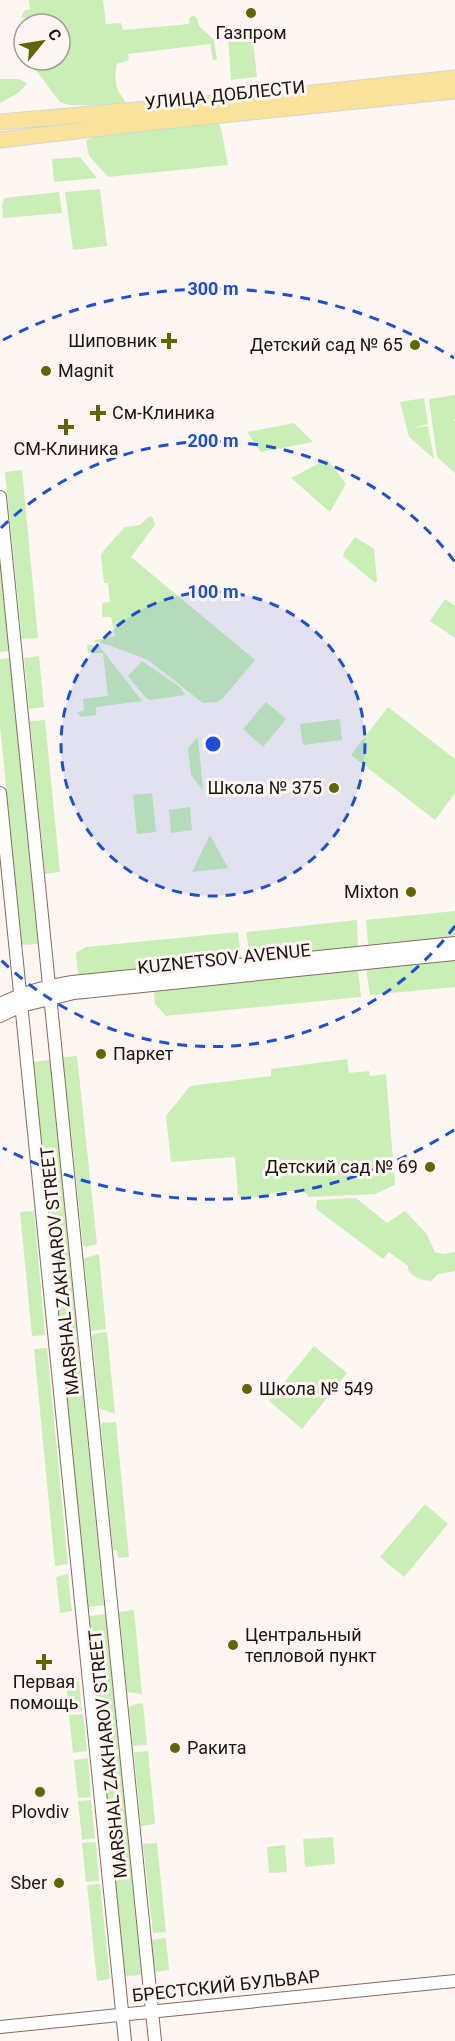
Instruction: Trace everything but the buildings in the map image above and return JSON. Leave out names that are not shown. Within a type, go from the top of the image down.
[{"type":"main road","name":"УЛИЦА ДОБЛЕСТИ","points":[[0,122],[227,102],[455,78]]},
{"type":"main road","name":"УЛИЦА ДОБЛЕСТИ","points":[[0,140],[455,91]]},
{"type":"street","name":"MARSHAL ZAKHAROV STREET","points":[[0,497],[154,2041]]},
{"type":"street","name":"MARSHAL ZAKHAROV STREET","points":[[0,794],[125,2041]]},
{"type":"street","name":"KUZNETSOV AVENUE","points":[[0,1004],[50,991],[455,943]]},
{"type":"street","name":"KUZNETSOV AVENUE","points":[[50,991],[74,993],[455,954]]},
{"type":"street","name":"KUZNETSOV AVENUE","points":[[0,1016],[21,1000]]},
{"type":"street","name":"БРЕСТСКИЙ БУЛЬВАР","points":[[0,2027],[455,1981]]},
{"type":"green space","points":[[29,0],[103,0],[106,24],[121,23],[123,30],[189,24],[190,17],[194,16],[199,26],[214,40],[217,60],[213,60],[210,44],[128,54],[129,60],[117,64],[116,72],[117,88],[126,106],[69,105],[60,102],[37,72],[72,72],[72,12],[24,12],[30,9]]},
{"type":"green space","points":[[252,32],[257,77],[231,80],[228,37],[232,34]]},
{"type":"green space","points":[[0,79],[19,79],[27,83],[19,92],[0,103]]},
{"type":"green space","points":[[217,121],[221,128],[228,165],[108,177],[89,156],[86,140],[115,131]]},
{"type":"green space","points":[[80,157],[97,178],[54,182],[52,159]]},
{"type":"green space","points":[[100,189],[107,246],[73,250],[65,192]]},
{"type":"green space","points":[[59,192],[62,213],[3,218],[4,198]]},
{"type":"green space","points":[[455,395],[455,419],[452,420],[455,421],[455,473],[437,457],[429,399]]},
{"type":"green space","points":[[424,398],[428,424],[412,428],[428,426],[434,459],[409,437],[400,402]]},
{"type":"green space","points":[[294,423],[313,442],[261,452],[247,432]]},
{"type":"green space","points":[[327,459],[346,484],[330,512],[291,478]]},
{"type":"green space","points":[[22,470],[38,638],[22,639],[5,472]]},
{"type":"green space","points":[[150,516],[155,525],[131,557],[255,660],[223,698],[216,702],[203,703],[148,660],[109,645],[91,641],[115,636],[111,617],[102,617],[102,603],[110,602],[108,583],[104,583],[101,555],[125,527],[140,525]]},
{"type":"green space","points":[[355,537],[374,549],[377,581],[375,583],[343,556]]},
{"type":"green space","points":[[0,561],[9,651],[0,652]]},
{"type":"green space","points":[[445,599],[455,606],[455,638],[430,621]]},
{"type":"green space","points":[[87,644],[100,647],[142,701],[96,707],[96,715],[81,717],[77,712],[84,711],[83,699],[108,696],[103,653],[88,653]]},
{"type":"green space","points":[[39,656],[44,707],[29,709],[24,658]]},
{"type":"green space","points":[[10,658],[38,944],[22,945],[0,725],[0,659]]},
{"type":"green space","points":[[142,661],[180,687],[185,695],[150,700],[146,698],[128,676]]},
{"type":"green space","points":[[266,702],[286,719],[263,747],[243,729]]},
{"type":"green space","points":[[388,707],[455,759],[455,793],[435,820],[351,755]]},
{"type":"green space","points":[[340,719],[342,740],[303,745],[300,724]]},
{"type":"green space","points":[[45,720],[60,872],[45,874],[30,721]]},
{"type":"green space","points":[[198,737],[203,790],[191,775],[188,748]]},
{"type":"green space","points":[[152,793],[156,832],[137,834],[133,795]]},
{"type":"green space","points":[[190,807],[192,830],[171,833],[169,810]]},
{"type":"green space","points":[[210,835],[228,868],[192,872]]},
{"type":"green space","points":[[455,911],[455,937],[369,945],[368,943],[366,920]]},
{"type":"green space","points":[[357,920],[358,947],[252,957],[250,955],[246,932]]},
{"type":"green space","points":[[238,932],[241,958],[78,975],[76,953],[86,947]]},
{"type":"green space","points":[[455,960],[455,987],[370,995],[366,969]]},
{"type":"green space","points":[[358,970],[361,997],[166,1016],[155,1004],[154,991]]},
{"type":"green space","points":[[77,1056],[97,1244],[86,1247],[83,1245],[63,1057]]},
{"type":"green space","points":[[347,1059],[349,1073],[369,1071],[370,1076],[386,1074],[395,1185],[375,1194],[309,1197],[303,1190],[279,1192],[243,1200],[238,1195],[235,1157],[171,1162],[166,1116],[190,1086],[271,1076],[271,1069]]},
{"type":"green space","points":[[50,1060],[77,1333],[61,1334],[33,1062]]},
{"type":"green space","points":[[356,1198],[387,1223],[405,1211],[426,1233],[435,1252],[443,1254],[455,1252],[455,1271],[438,1274],[431,1281],[418,1278],[408,1270],[408,1266],[389,1252],[383,1259],[316,1209],[317,1200]]},
{"type":"green space","points":[[34,1211],[45,1335],[32,1336],[20,1212]]},
{"type":"green space","points":[[99,1254],[106,1329],[91,1331],[84,1258]]},
{"type":"green space","points":[[107,1332],[115,1414],[99,1408],[92,1336]]},
{"type":"green space","points":[[77,1337],[104,1605],[88,1607],[61,1339]]},
{"type":"green space","points":[[314,1346],[347,1373],[302,1429],[269,1401]]},
{"type":"green space","points":[[47,1348],[68,1564],[55,1566],[34,1349]]},
{"type":"green space","points":[[116,1422],[129,1557],[118,1558],[117,1550],[113,1550],[101,1426],[102,1423]]},
{"type":"green space","points":[[425,1504],[448,1524],[404,1577],[380,1557]]},
{"type":"green space","points":[[68,1574],[72,1611],[60,1613],[56,1577]]},
{"type":"green space","points":[[134,1610],[142,1694],[127,1692],[119,1612]]},
{"type":"green space","points":[[105,1614],[119,1749],[103,1751],[89,1616]]},
{"type":"green space","points":[[79,1681],[82,1711],[69,1712],[66,1682]]},
{"type":"green space","points":[[143,1703],[147,1745],[133,1746],[129,1707]]},
{"type":"green space","points":[[83,1714],[87,1751],[73,1753],[69,1715]]},
{"type":"green space","points":[[148,1751],[155,1824],[141,1826],[134,1752]]},
{"type":"green space","points":[[120,1755],[141,1975],[125,1976],[103,1757]]},
{"type":"green space","points":[[88,1758],[91,1797],[78,1798],[74,1760]]},
{"type":"green space","points":[[91,1800],[95,1838],[82,1840],[78,1801]]},
{"type":"green space","points":[[333,1837],[335,1864],[305,1867],[303,1839]]},
{"type":"green space","points":[[96,1842],[99,1881],[86,1882],[82,1843]]},
{"type":"green space","points":[[157,1843],[166,1932],[153,1933],[143,1844]]},
{"type":"green space","points":[[285,1845],[287,1872],[269,1873],[267,1847]]},
{"type":"green space","points":[[100,1884],[110,1979],[97,1981],[87,1885]]},
{"type":"green space","points":[[166,1938],[169,1970],[155,1972],[151,1940]]},
{"type":"place","name":"Газпром","points":[[251,13]]},
{"type":"place","name":"Шиповник","points":[[169,341]]},
{"type":"place","name":"Детский сад № 65","points":[[415,345]]},
{"type":"place","name":"Magnit","points":[[46,371]]},
{"type":"place","name":"См-Клиника","points":[[98,413]]},
{"type":"place","name":"СМ-Клиника","points":[[66,427]]},
{"type":"place","name":"Школа № 375","points":[[334,788]]},
{"type":"place","name":"Mixton","points":[[411,892]]},
{"type":"place","name":"Паркет","points":[[101,1054]]},
{"type":"place","name":"Детский сад № 69","points":[[430,1167]]},
{"type":"place","name":"Школа № 549","points":[[247,1389]]},
{"type":"place","name":"Центральный тепловой пункт","points":[[233,1645]]},
{"type":"place","name":"Первая помощь","points":[[44,1662]]},
{"type":"place","name":"Ракита","points":[[175,1748]]},
{"type":"place","name":"Plovdiv","points":[[40,1792]]},
{"type":"place","name":"Sber","points":[[59,1883]]}]
